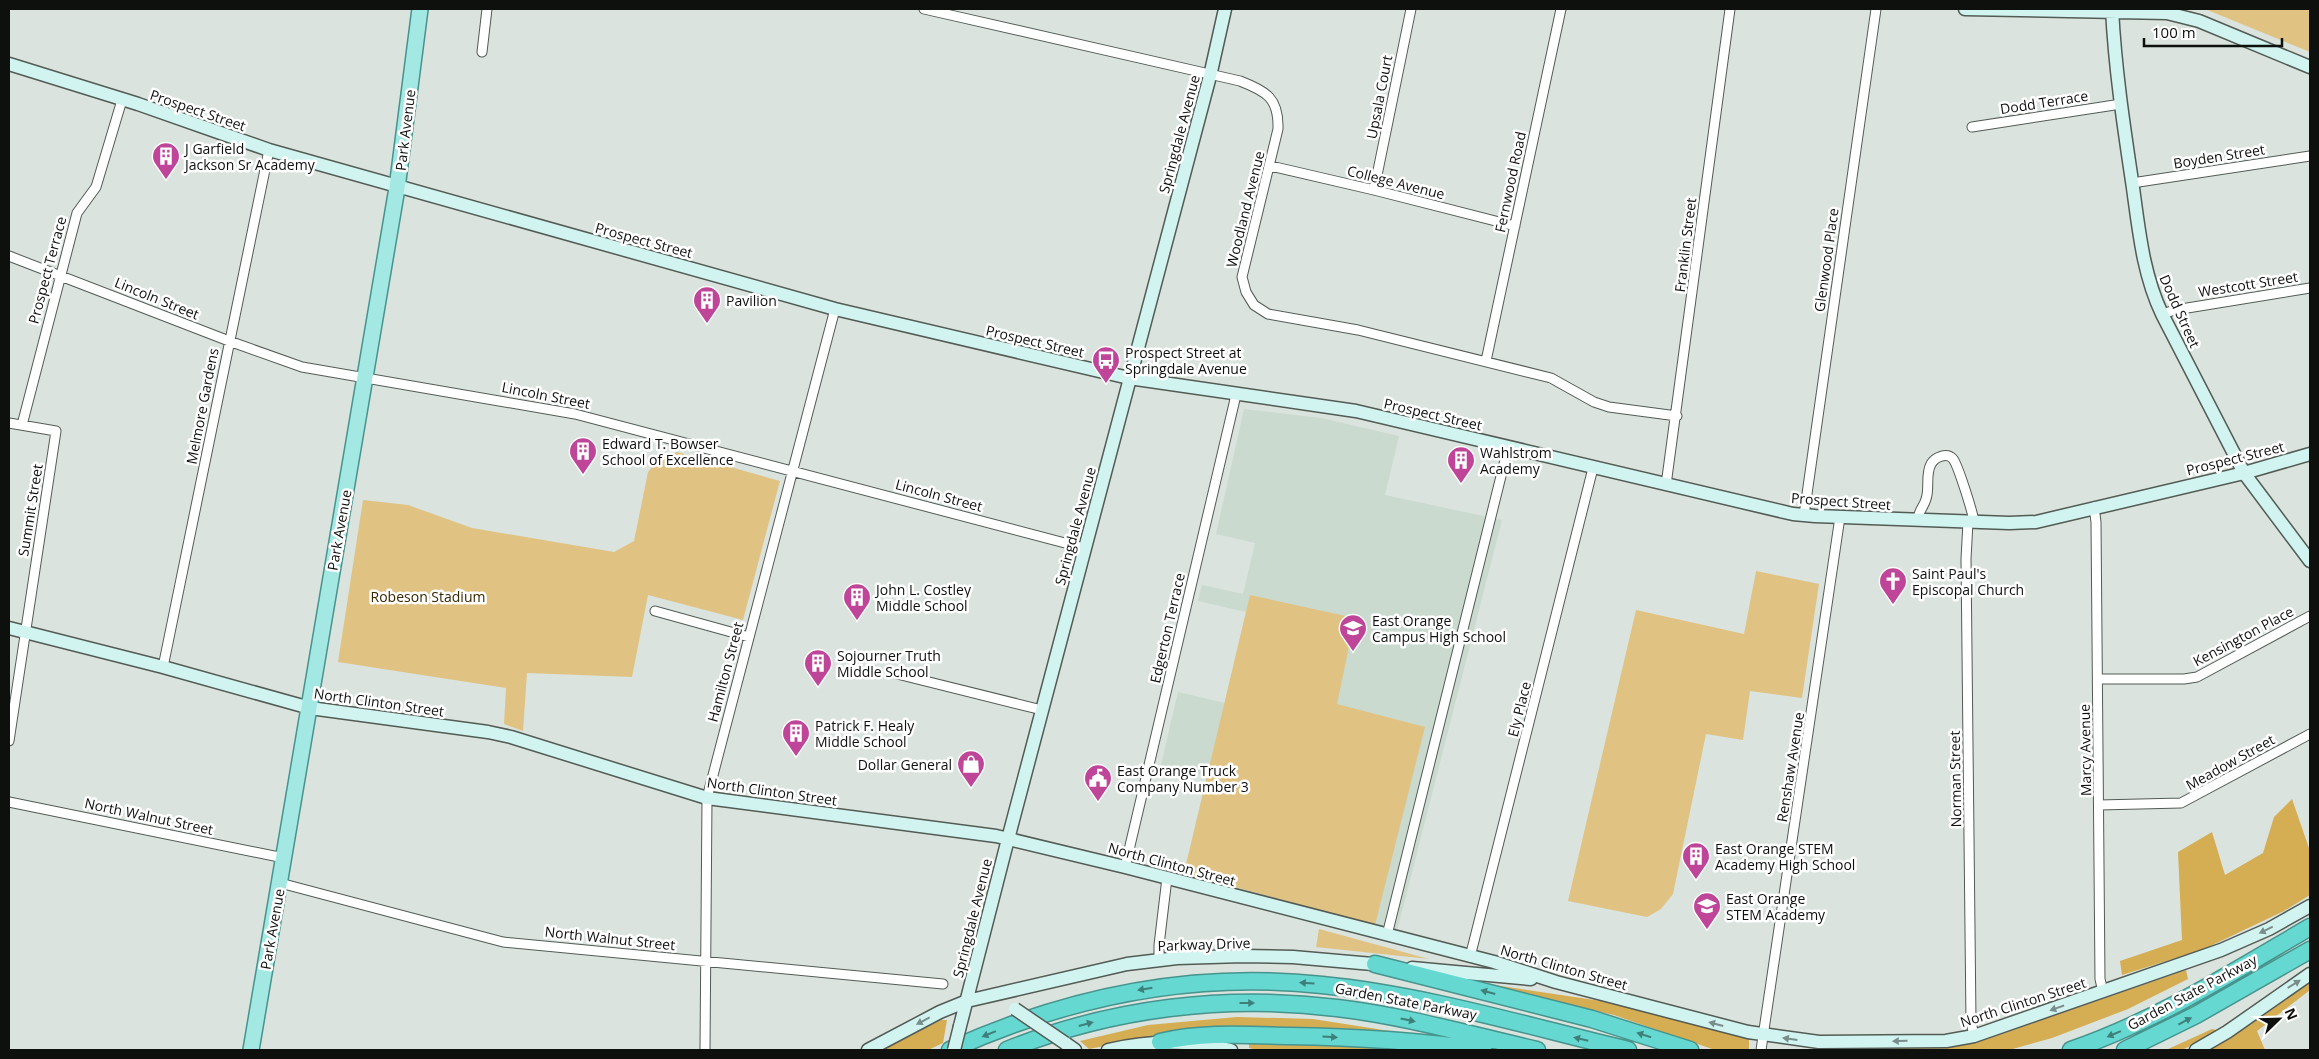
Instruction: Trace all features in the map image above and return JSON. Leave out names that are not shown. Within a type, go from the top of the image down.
[{"type":"highway","name":"Garden State Parkway","points":[[2071,1050],[2150,1017],[2210,985],[2310,927]]},
{"type":"highway","name":"Garden State Parkway","points":[[2126,1050],[2196,1015],[2310,950]]},
{"type":"highway","points":[[1375,964],[1582,1016],[1690,1050]]},
{"type":"highway","name":"Garden State Parkway","points":[[950,1050],[1040,1015],[1121,994],[1172,986],[1256,981],[1322,985],[1406,998],[1628,1050]]},
{"type":"highway","name":"Garden State Parkway","points":[[1007,1050],[1064,1030],[1127,1014],[1191,1005],[1248,1002],[1313,1006],[1370,1013],[1537,1050]]},
{"type":"highway","points":[[1160,1042],[1202,1035],[1307,1036],[1421,1043],[1483,1050]]},
{"type":"main road","name":"Park Avenue","points":[[250,1050],[310,708],[397,188],[420,9]]},
{"type":"street","points":[[482,52],[488,9]]},
{"type":"street","name":"Woodland Avenue","points":[[924,9],[1210,76],[1240,81],[1260,89],[1272,100],[1279,113],[1278,129],[1271,166],[1242,277],[1246,292],[1254,305],[1268,314],[1358,330],[1551,378],[1594,402],[1609,407],[1676,416]]},
{"type":"street","name":"Springdale Avenue","points":[[954,1050],[1084,548],[1210,76],[1225,9]]},
{"type":"street","name":"Upsala Court","points":[[1374,190],[1410,9]]},
{"type":"street","name":"Fernwood Road","points":[[1486,361],[1561,9]]},
{"type":"street","name":"Franklin Street","points":[[1666,485],[1730,9]]},
{"type":"street","name":"Glenwood Place","points":[[1804,516],[1876,9]]},
{"type":"street","points":[[1965,9],[2112,10],[2184,16],[2310,67]]},
{"type":"street","name":"Dodd Street","points":[[2112,10],[2115,66],[2146,273],[2162,314],[2244,473],[2310,561]]},
{"type":"street","name":"Prospect Street","points":[[9,64],[269,150],[397,188],[835,309],[1129,378],[1356,411],[1804,516],[2014,524],[2036,522],[2244,473],[2310,454]]},
{"type":"street","name":"Prospect Terrace","points":[[22,425],[77,213],[96,187],[122,100]]},
{"type":"street","name":"Dodd Terrace","points":[[1972,127],[2121,104]]},
{"type":"street","name":"Melmore Gardens","points":[[163,667],[269,150]]},
{"type":"street","name":"Boyden Street","points":[[2132,183],[2310,156]]},
{"type":"street","name":"College Avenue","points":[[1271,166],[1515,226]]},
{"type":"street","name":"Lincoln Street","points":[[9,256],[60,274],[229,342],[302,367],[365,376],[575,414],[1084,548]]},
{"type":"street","name":"Westcott Street","points":[[2162,314],[2175,310],[2310,288]]},
{"type":"street","name":"Hamilton Street","points":[[705,1050],[707,798],[835,309]]},
{"type":"street","name":"Edgerton Terrace","points":[[1125,867],[1236,395]]},
{"type":"street","points":[[9,423],[22,425]]},
{"type":"street","name":"Summit Street","points":[[9,741],[24,632],[56,431],[22,425]]},
{"type":"street","points":[[1387,935],[1508,448]]},
{"type":"street","name":"Norman Street","points":[[1918,520],[1918,513],[1927,498],[1929,470],[1932,462],[1945,455],[1949,456],[1955,462],[1971,505],[1971,522],[1966,559],[1970,992],[1971,1022],[1974,1036]]},
{"type":"street","name":"Ely Place","points":[[1470,956],[1593,468]]},
{"type":"street","name":"Marcy Avenue","points":[[2094,507],[2096,522],[2098,679],[2100,979],[2103,992]]},
{"type":"street","name":"Renshaw Avenue","points":[[1761,1050],[1840,517]]},
{"type":"street","points":[[655,611],[749,636]]},
{"type":"street","name":"Kensington Place","points":[[2098,679],[2184,678],[2196,676],[2310,616]]},
{"type":"street","name":"North Clinton Street","points":[[9,628],[163,667],[310,708],[511,737],[707,798],[1008,839],[1125,867],[1505,965],[1556,982],[1763,1035],[1819,1042],[1946,1040],[1974,1036],[2238,943],[2309,907]]},
{"type":"street","points":[[897,674],[1042,710]]},
{"type":"street","name":"Meadow Street","points":[[2099,805],[2175,804],[2187,801],[2310,734]]},
{"type":"street","name":"North Walnut Street","points":[[9,802],[284,858]]},
{"type":"street","points":[[1159,960],[1167,878]]},
{"type":"street","name":"North Walnut Street","points":[[280,883],[503,942],[706,963],[943,984]]},
{"type":"street","name":"Parkway Drive","points":[[868,1050],[940,1012],[967,1001],[1092,971],[1159,960],[1243,956],[1302,958],[1556,982]]},
{"type":"street","points":[[2196,1050],[2223,1034],[2310,974]]},
{"type":"street","points":[[1032,986],[1014,995],[1012,1001],[1015,1009],[1070,1047]]},
{"type":"street","points":[[1108,1050],[1144,1047],[1160,1042],[1187,1042],[1231,1050]]},
{"type":"shaded area","name":"East Orange Campus High School","points":[[1244,409],[1321,418],[1399,436],[1385,495],[1502,520],[1397,931],[1184,873],[1207,776],[1161,765],[1178,692],[1225,703],[1246,612],[1198,601],[1202,585],[1243,594],[1255,543],[1216,534]]},
{"type":"shaded area","points":[[2292,799],[2310,851],[2310,895],[2284,911],[2204,949],[2122,975],[2120,961],[2182,940],[2178,852],[2212,832],[2225,875],[2263,853],[2274,817]]},
{"type":"shaded area","points":[[2186,970],[2188,979],[2128,1009],[2052,1038],[2009,1050],[1828,1050],[1833,1048],[1924,1048],[1984,1040]]},
{"type":"shaded area","points":[[1454,979],[1601,1001],[1749,1037],[1749,1050],[1715,1050],[1614,1015]]},
{"type":"shaded area","points":[[2310,982],[2310,990],[2257,1031],[2265,1050],[2206,1050],[2242,1030]]},
{"type":"shaded area","points":[[1237,1017],[1313,1019],[1428,1037],[1210,1030],[1154,1036],[1089,1049],[1080,1041],[1148,1025]]},
{"type":"shaded area","points":[[941,1020],[947,1020],[943,1043],[928,1050],[882,1050]]},
{"type":"shaded area","points":[[2212,1029],[2221,1031],[2182,1050],[2166,1050]]},
{"type":"shaded area","points":[[1249,1039],[1407,1050],[1258,1050],[1249,1048]]},
{"type":"green space","points":[[2205,9],[2310,9],[2310,52]]},
{"type":"green space","name":"Robeson Stadium","points":[[677,452],[780,481],[743,620],[648,595],[632,677],[527,673],[523,731],[504,724],[506,688],[338,662],[363,500],[408,505],[472,528],[614,552],[634,541],[648,472],[658,460]]},
{"type":"green space","points":[[1756,571],[1819,584],[1802,698],[1750,691],[1743,740],[1706,734],[1673,894],[1661,909],[1647,917],[1568,901],[1636,610],[1744,634]]},
{"type":"green space","points":[[1250,595],[1355,618],[1337,704],[1425,727],[1375,925],[1184,873]]},
{"type":"green space","points":[[1319,929],[1429,959],[1316,947]]},
{"type":"place","name":"J Garfield Jackson Sr Academy","points":[[166,180]]},
{"type":"place","name":"Pavilion","points":[[707,324]]},
{"type":"place","name":"Prospect Street at Springdale Avenue","points":[[1106,384]]},
{"type":"place","name":"Edward T. Bowser School of Excellence","points":[[583,475]]},
{"type":"place","name":"Wahlstrom Academy","points":[[1461,484]]},
{"type":"place","name":"Saint Paul's Episcopal Church","points":[[1893,605]]},
{"type":"place","name":"John L. Costley Middle School","points":[[857,621]]},
{"type":"place","name":"East Orange Campus High School","points":[[1353,652]]},
{"type":"place","name":"Sojourner Truth Middle School","points":[[818,687]]},
{"type":"place","name":"Patrick F. Healy Middle School","points":[[796,757]]},
{"type":"place","name":"Dollar General","points":[[971,788]]},
{"type":"place","name":"East Orange Truck Company Number 3","points":[[1098,802]]},
{"type":"place","name":"East Orange STEM Academy High School","points":[[1696,880]]},
{"type":"place","name":"East Orange STEM Academy","points":[[1707,930]]}]
